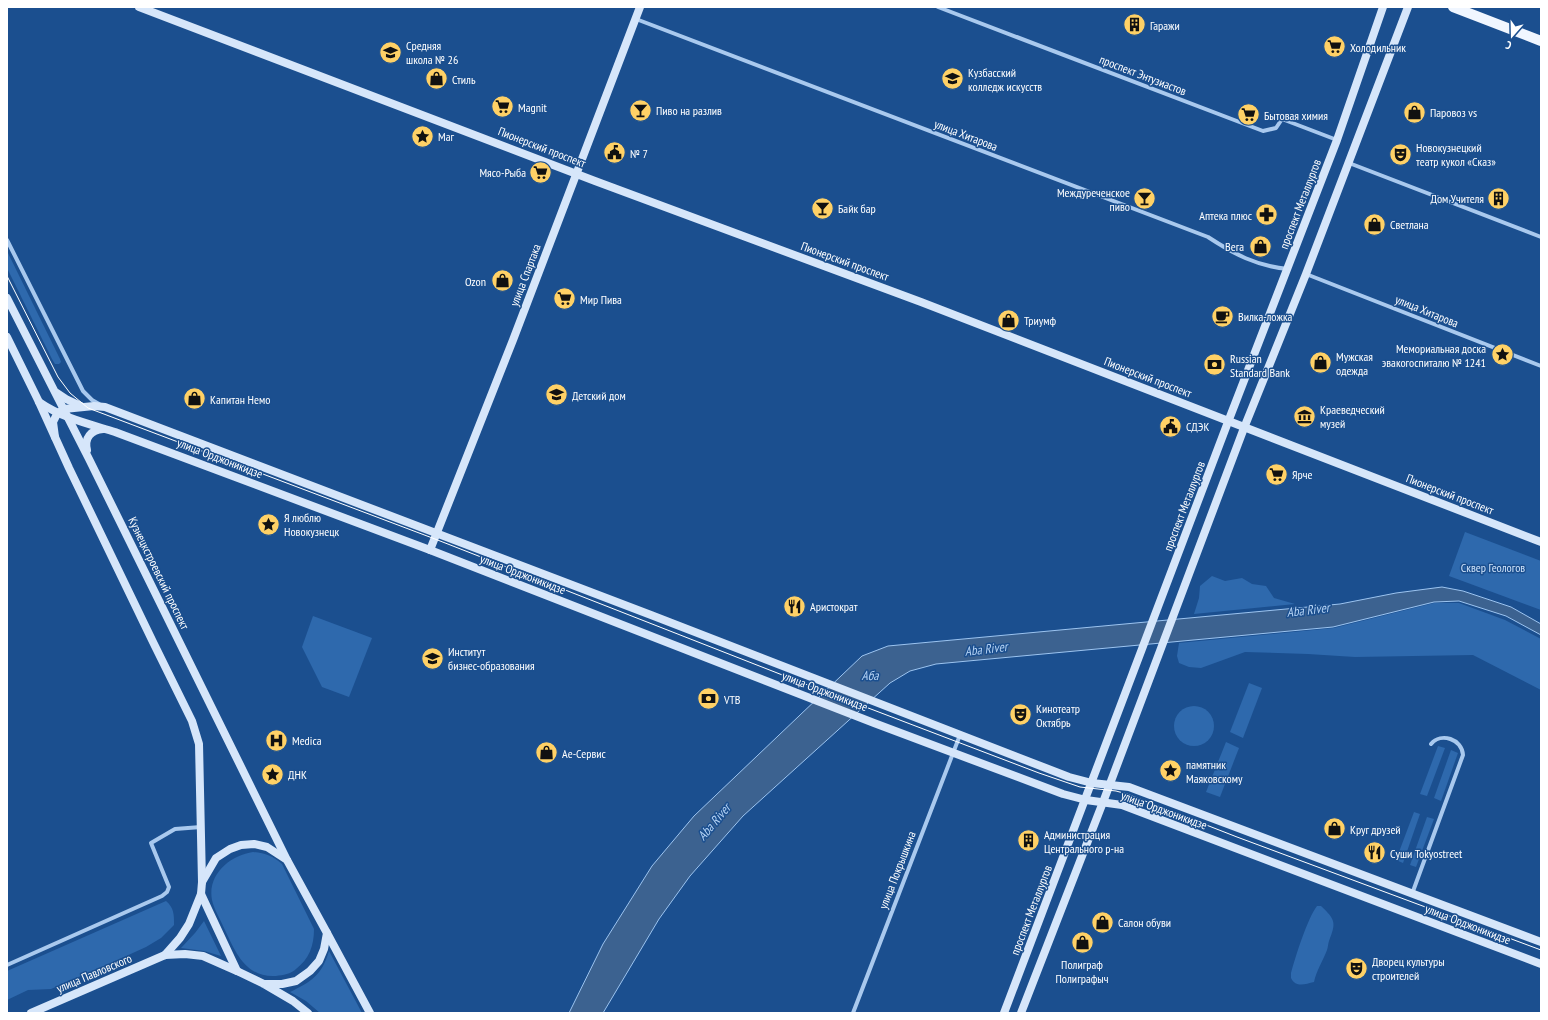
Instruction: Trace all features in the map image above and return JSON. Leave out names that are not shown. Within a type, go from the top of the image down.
[{"type":"main road","name":"Пионерский проспект","points":[[139,7],[928,305],[1235,428],[1541,542]]},
{"type":"main road","name":"улица Спартака","points":[[430,550],[640,7]]},
{"type":"main road","name":"проспект Металлургов","points":[[1103,802],[1176,605],[1288,269],[1337,140],[1383,7]]},
{"type":"main road","name":"проспект Металлургов","points":[[1004,1013],[1161,600],[1235,428],[1306,274],[1408,7]]},
{"type":"main road","points":[[1453,7],[1541,41]]},
{"type":"main road","name":"Кузнецкстроевский проспект","points":[[7,298],[54,391],[61,411],[68,418],[89,459],[287,860]]},
{"type":"main road","points":[[7,337],[152,642],[192,721],[199,744],[201,894],[237,970],[293,1001],[308,1013]]},
{"type":"main road","points":[[54,391],[82,407]]},
{"type":"main road","points":[[39,402],[61,411],[82,407],[105,407]]},
{"type":"main road","name":"улица Орджоникидзе","points":[[105,407],[883,704],[1069,777],[1092,783],[1110,784],[1129,788],[1541,942]]},
{"type":"main road","points":[[55,436],[53,422],[61,411]]},
{"type":"main road","name":"улица Орджоникидзе","points":[[68,418],[104,429],[430,550],[807,698],[1063,794],[1086,800],[1122,805],[1541,964]]},
{"type":"main road","points":[[89,459],[86,446],[87,438],[97,429],[104,429]]},
{"type":"main road","points":[[1021,1013],[1103,802]]},
{"type":"main road","points":[[202,882],[216,858],[230,849],[241,845],[254,844],[267,847],[287,860],[370,1013]]},
{"type":"main road","name":"улица Павловского","points":[[165,955],[180,938],[189,924],[201,894]]},
{"type":"main road","points":[[264,984],[282,984],[296,981],[310,971],[319,961],[324,949],[326,933]]},
{"type":"main road","name":"улица Павловского","points":[[31,1013],[165,955],[185,954],[203,956],[237,970]]},
{"type":"street","name":"проспект Энтузиастов","points":[[938,7],[1263,131],[1276,128],[1282,119],[1337,140]]},
{"type":"street","name":"улица Хитарова","points":[[636,19],[1208,237],[1233,254],[1271,268],[1288,269]]},
{"type":"street","points":[[1348,163],[1541,237]]},
{"type":"street","points":[[7,240],[83,391],[92,400],[105,407]]},
{"type":"street","name":"улица Хитарова","points":[[1306,274],[1541,366]]},
{"type":"street","name":"улица Покрышкина","points":[[853,1013],[960,735]]},
{"type":"street","points":[[1412,894],[1463,754],[1462,748],[1448,738],[1438,739],[1431,744]]},
{"type":"street","points":[[7,965],[168,892],[166,878],[152,843],[175,829],[201,827]]},
{"type":"green space","points":[[7,251],[60,359],[61,362],[59,364],[55,364],[52,359],[7,268]]},
{"type":"green space","name":"Сквер Геологов","points":[[1465,532],[1541,561],[1541,610],[1449,576]]},
{"type":"green space","points":[[1212,576],[1225,581],[1242,578],[1252,584],[1266,586],[1274,598],[1295,604],[1194,614],[1199,598],[1200,586]]},
{"type":"green space","points":[[1434,603],[1459,603],[1505,620],[1541,639],[1541,690],[1473,655],[1355,657],[1245,652],[1201,668],[1189,667],[1179,663],[1177,656],[1179,643],[1334,628]]},
{"type":"green space","points":[[313,616],[372,638],[349,697],[322,687],[302,647]]},
{"type":"green space","points":[[1249,683],[1262,688],[1243,738],[1230,732]]},
{"type":"green space","points":[[1194,706],[1202,708],[1208,712],[1212,718],[1214,726],[1212,734],[1208,740],[1202,744],[1194,746],[1186,744],[1180,740],[1176,734],[1174,726],[1176,718],[1180,712],[1186,708]]},
{"type":"green space","points":[[1226,742],[1239,748],[1220,797],[1206,792]]},
{"type":"green space","points":[[1438,746],[1445,748],[1427,796],[1420,794]]},
{"type":"green space","points":[[1451,750],[1458,753],[1441,801],[1434,798]]},
{"type":"green space","points":[[1414,812],[1420,814],[1403,863],[1396,860]]},
{"type":"green space","points":[[1427,817],[1434,819],[1416,867],[1410,865]]},
{"type":"green space","points":[[253,852],[269,855],[282,864],[314,929],[310,952],[301,965],[287,974],[276,976],[265,975],[256,973],[249,968],[242,961],[232,945],[212,900],[211,891],[213,882],[222,867],[237,857]]},
{"type":"green space","points":[[166,901],[171,906],[173,912],[174,925],[161,938],[146,947],[51,989],[28,990],[7,1000],[7,971]]},
{"type":"green space","points":[[1317,906],[1321,906],[1330,915],[1334,926],[1327,950],[1314,982],[1298,984],[1291,978],[1291,973],[1306,928],[1313,911]]},
{"type":"green space","points":[[204,921],[221,956],[204,951],[181,948]]},
{"type":"green space","points":[[329,951],[362,1013],[320,1013],[306,1001],[290,992],[304,985],[315,977],[323,966]]},
{"type":"water","name":"Аба","points":[[1442,587],[1463,591],[1511,607],[1541,624],[1541,635],[1506,616],[1459,601],[1434,602],[1333,627],[936,664],[910,671],[890,683],[743,816],[690,876],[659,919],[603,1013],[569,1013],[603,944],[652,866],[694,816],[862,656],[888,646],[1340,604],[1396,593]]},
{"type":"tram line","points":[[7,276],[58,377],[70,393],[88,408],[435,539],[813,687],[1039,773],[1080,787],[1116,791],[1127,794],[1237,837],[1541,950]]},
{"type":"place","name":"Гаражи","points":[[1134,25]]},
{"type":"place","name":"Холодильник","points":[[1335,47]]},
{"type":"place","name":"Средняя школа № 26","points":[[390,52]]},
{"type":"place","name":"Стиль","points":[[436,79]]},
{"type":"place","name":"Кузбасский колледж искусств","points":[[952,79]]},
{"type":"place","name":"Magnit","points":[[503,107]]},
{"type":"place","name":"Пиво на разлив","points":[[641,110]]},
{"type":"place","name":"Паровоз vs","points":[[1415,112]]},
{"type":"place","name":"Бытовая химия","points":[[1249,115]]},
{"type":"place","name":"Маг","points":[[422,136]]},
{"type":"place","name":"№ 7","points":[[615,153]]},
{"type":"place","name":"Новокузнецкий театр кукол «Сказ»","points":[[1400,154]]},
{"type":"place","name":"Мясо-Рыба","points":[[541,172]]},
{"type":"place","name":"Дом Учителя","points":[[1499,198]]},
{"type":"place","name":"Междуреченское пиво","points":[[1145,199]]},
{"type":"place","name":"Байк бар","points":[[823,208]]},
{"type":"place","name":"Аптека плюс","points":[[1267,215]]},
{"type":"place","name":"Светлана","points":[[1374,224]]},
{"type":"place","name":"Вега","points":[[1260,246]]},
{"type":"place","name":"Ozon","points":[[502,281]]},
{"type":"place","name":"Мир Пива","points":[[565,299]]},
{"type":"place","name":"Вилка-ложка","points":[[1222,316]]},
{"type":"place","name":"Триумф","points":[[1008,320]]},
{"type":"place","name":"Мемориальная доска эвакогоспиталю № 1241","points":[[1502,355]]},
{"type":"place","name":"Мужская одежда","points":[[1320,363]]},
{"type":"place","name":"Russian Standard Bank","points":[[1215,365]]},
{"type":"place","name":"Детский дом","points":[[556,395]]},
{"type":"place","name":"Капитан Немо","points":[[194,399]]},
{"type":"place","name":"Краеведческий музей","points":[[1305,416]]},
{"type":"place","name":"СДЭК","points":[[1171,426]]},
{"type":"place","name":"Ярче","points":[[1276,474]]},
{"type":"place","name":"Я люблю Новокузнецк","points":[[268,524]]},
{"type":"place","name":"Аристократ","points":[[795,606]]},
{"type":"place","name":"Институт бизнес-образования","points":[[432,658]]},
{"type":"place","name":"VTB","points":[[708,699]]},
{"type":"place","name":"Кинотеатр Октябрь","points":[[1021,715]]},
{"type":"place","name":"Medica","points":[[276,740]]},
{"type":"place","name":"Аe-Сервис","points":[[546,753]]},
{"type":"place","name":"памятник Маяковскому","points":[[1171,771]]},
{"type":"place","name":"ДНК","points":[[273,774]]},
{"type":"place","name":"Круг друзей","points":[[1334,829]]},
{"type":"place","name":"Администрация Центрального р-на","points":[[1029,841]]},
{"type":"place","name":"Суши Tokyostreet","points":[[1375,853]]},
{"type":"place","name":"Салон обуви","points":[[1102,922]]},
{"type":"place","name":"Полиграф Полиграфыч","points":[[1082,943]]},
{"type":"place","name":"Дворец культуры строителей","points":[[1357,968]]},
{"type":"water label","name":"Aba River","points":[[1308,610]]},
{"type":"water label","name":"Aba River","points":[[986,649]]},
{"type":"water label","name":"Aba River","points":[[714,822]]}]
